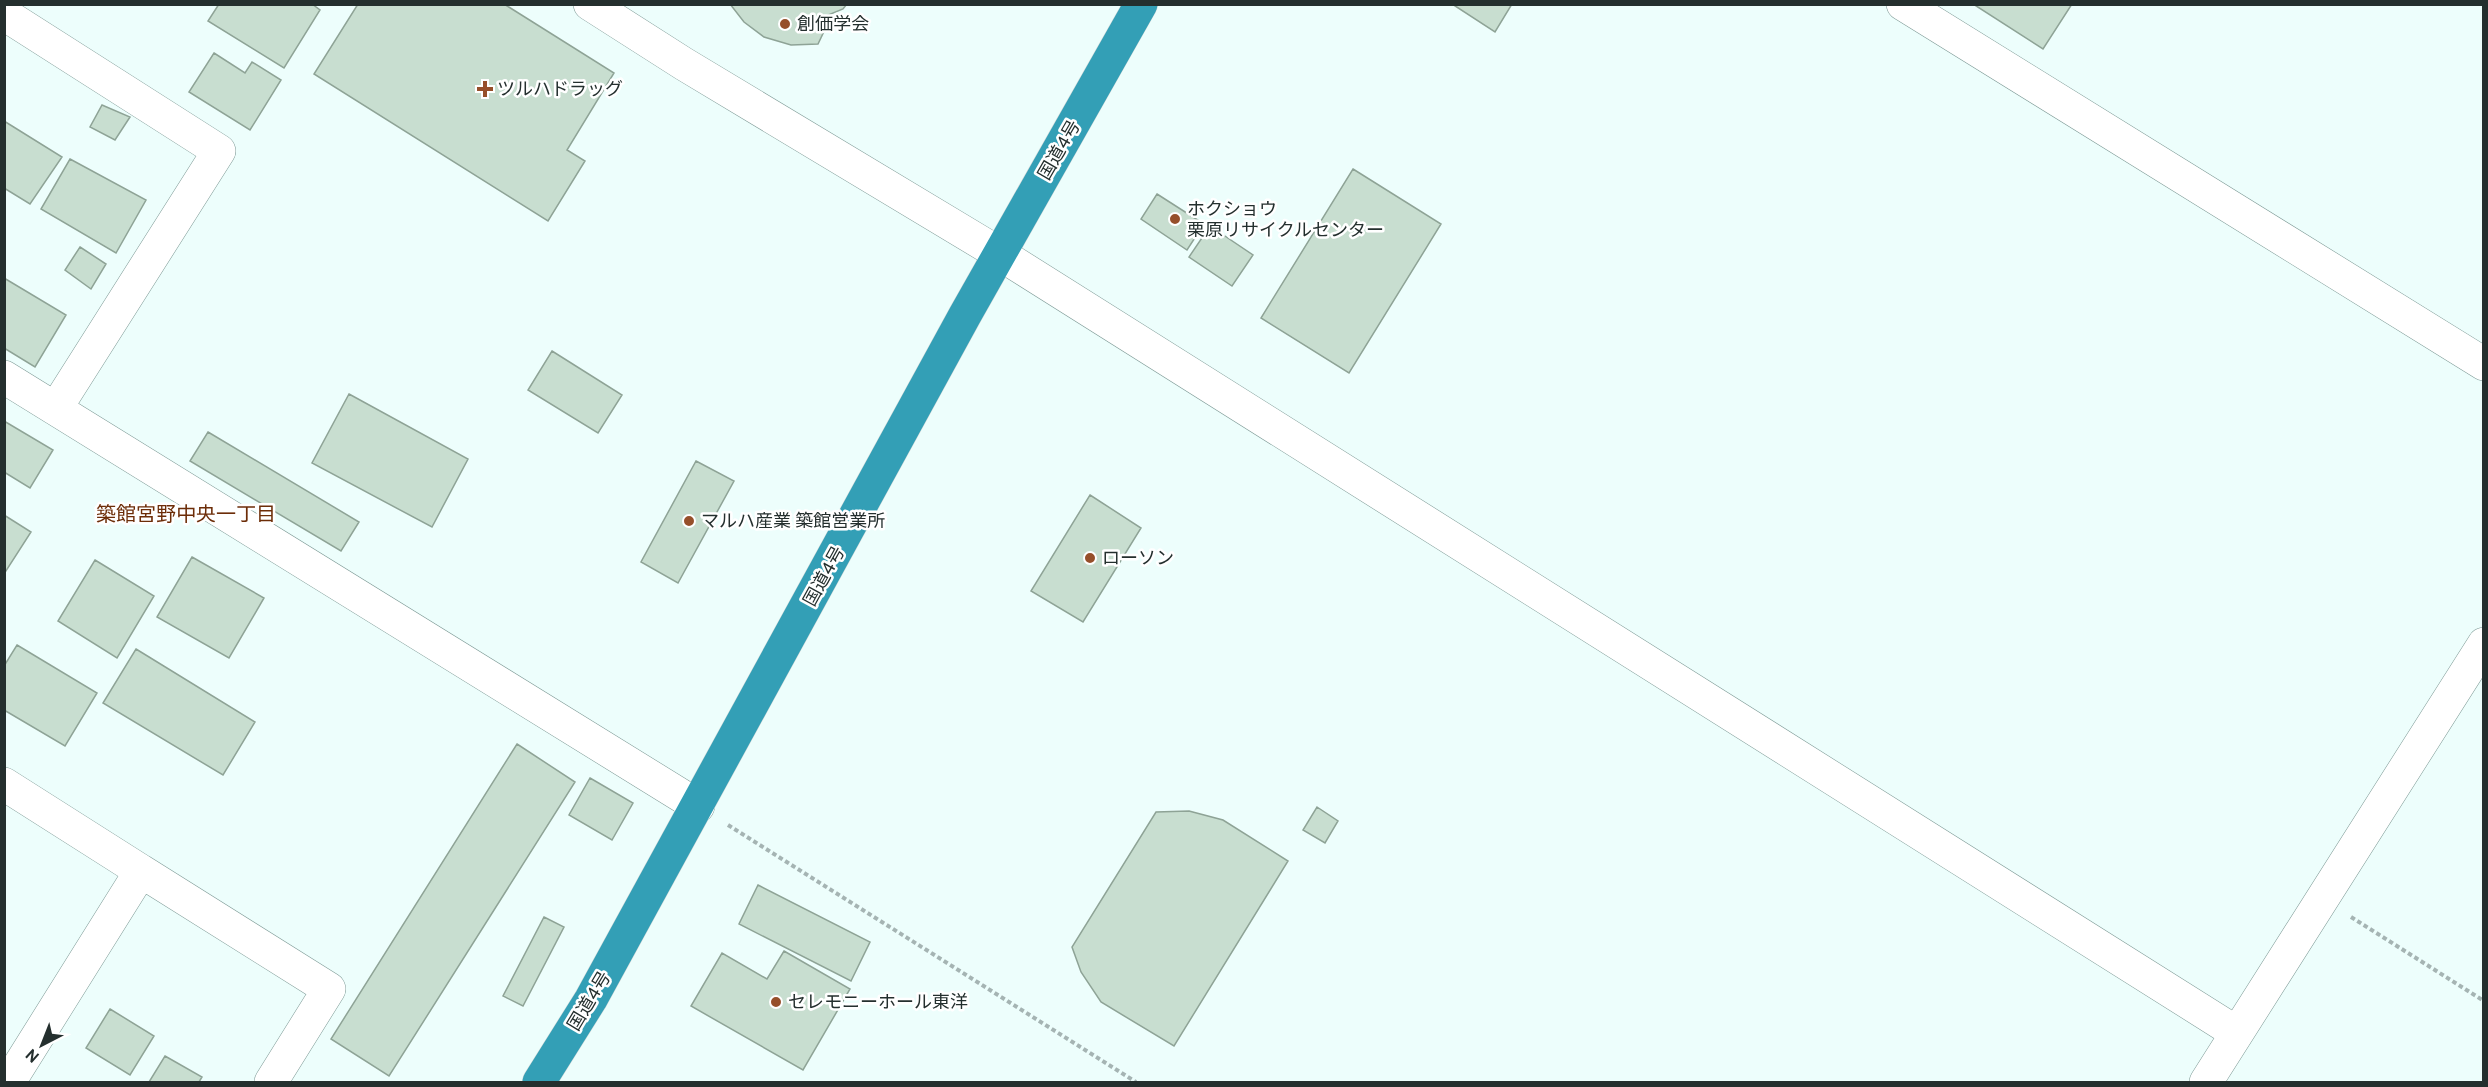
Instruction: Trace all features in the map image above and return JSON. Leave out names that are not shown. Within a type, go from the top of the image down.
[{"type":"highway","name":"国道4号","points":[[539,1083],[591,999],[1000,254],[1141,4]]},
{"type":"street","points":[[590,4],[684,64],[1000,254],[2237,1033]]},
{"type":"street","points":[[1903,4],[2484,364]]},
{"type":"street","points":[[4,14],[219,151],[56,408]]},
{"type":"street","points":[[4,377],[698,806]]},
{"type":"street","points":[[2206,1083],[2484,644]]},
{"type":"street","points":[[4,784],[329,989],[271,1083]]},
{"type":"street","points":[[9,1083],[141,871]]},
{"type":"path","points":[[698,806],[1136,1083]]},
{"type":"path","points":[[2323,899],[2484,1001]]},
{"type":"building","points":[[219,4],[312,4],[320,10],[284,68],[208,21]]},
{"type":"building","points":[[358,4],[504,4],[614,73],[567,150],[585,161],[548,221],[314,74]]},
{"type":"building","name":"創価学会","points":[[730,4],[847,4],[843,9],[816,20],[827,25],[818,44],[791,45],[764,37],[744,22]]},
{"type":"building","points":[[1452,4],[1512,4],[1495,32]]},
{"type":"building","points":[[1973,4],[2072,4],[2043,49]]},
{"type":"building","points":[[214,53],[245,73],[252,62],[281,80],[250,130],[189,92]]},
{"type":"building","points":[[102,105],[130,117],[115,140],[90,127]]},
{"type":"building","points":[[4,121],[62,157],[30,204],[4,188]]},
{"type":"building","points":[[70,159],[146,200],[116,253],[41,209]]},
{"type":"building","points":[[1353,169],[1441,224],[1349,373],[1261,318]]},
{"type":"building","points":[[1157,194],[1204,224],[1187,250],[1141,219]]},
{"type":"building","points":[[1210,226],[1253,255],[1232,286],[1189,257]]},
{"type":"building","points":[[80,247],[106,264],[91,289],[65,270]]},
{"type":"building","points":[[4,278],[66,315],[35,367],[4,348]]},
{"type":"building","points":[[552,351],[622,395],[598,433],[528,390]]},
{"type":"building","points":[[349,394],[468,459],[432,527],[312,463]]},
{"type":"building","points":[[4,421],[53,450],[30,488],[4,472]]},
{"type":"building","points":[[208,432],[359,522],[341,551],[190,461]]},
{"type":"building","points":[[696,461],[734,481],[678,583],[641,562]]},
{"type":"building","points":[[1090,495],[1141,528],[1083,622],[1031,591]]},
{"type":"building","points":[[4,515],[31,532],[4,574]]},
{"type":"building","points":[[192,557],[264,598],[229,658],[157,617]]},
{"type":"building","points":[[95,560],[154,596],[117,658],[58,621]]},
{"type":"building","points":[[17,645],[97,693],[65,746],[4,710],[4,666]]},
{"type":"building","points":[[136,649],[255,722],[223,775],[103,703]]},
{"type":"building","points":[[517,744],[575,782],[389,1076],[331,1039]]},
{"type":"building","points":[[590,778],[633,803],[612,840],[569,815]]},
{"type":"building","points":[[1317,807],[1338,821],[1325,843],[1303,830]]},
{"type":"building","points":[[1189,811],[1223,820],[1288,861],[1174,1046],[1101,1002],[1081,972],[1072,947],[1156,812]]},
{"type":"building","points":[[758,885],[870,942],[851,981],[739,924]]},
{"type":"building","points":[[544,917],[564,927],[523,1006],[503,996]]},
{"type":"building","points":[[784,951],[850,989],[803,1070],[691,1006],[722,953],[767,979]]},
{"type":"building","points":[[110,1009],[154,1036],[130,1075],[86,1048]]},
{"type":"building","points":[[165,1056],[202,1077],[199,1082],[149,1082]]},
{"type":"place","name":"創価学会","points":[[785,24]]},
{"type":"place","name":"ツルハドラッグ","points":[[485,89]]},
{"type":"place","name":"ホクショウ 栗原リサイクルセンター","points":[[1175,219]]},
{"type":"place","name":"マルハ産業 築館営業所","points":[[689,521]]},
{"type":"place","name":"ローソン","points":[[1090,558]]},
{"type":"place","name":"セレモニーホール東洋","points":[[776,1002]]},
{"type":"district","name":"築館宮野中央一丁目","points":[[186,514]]}]
